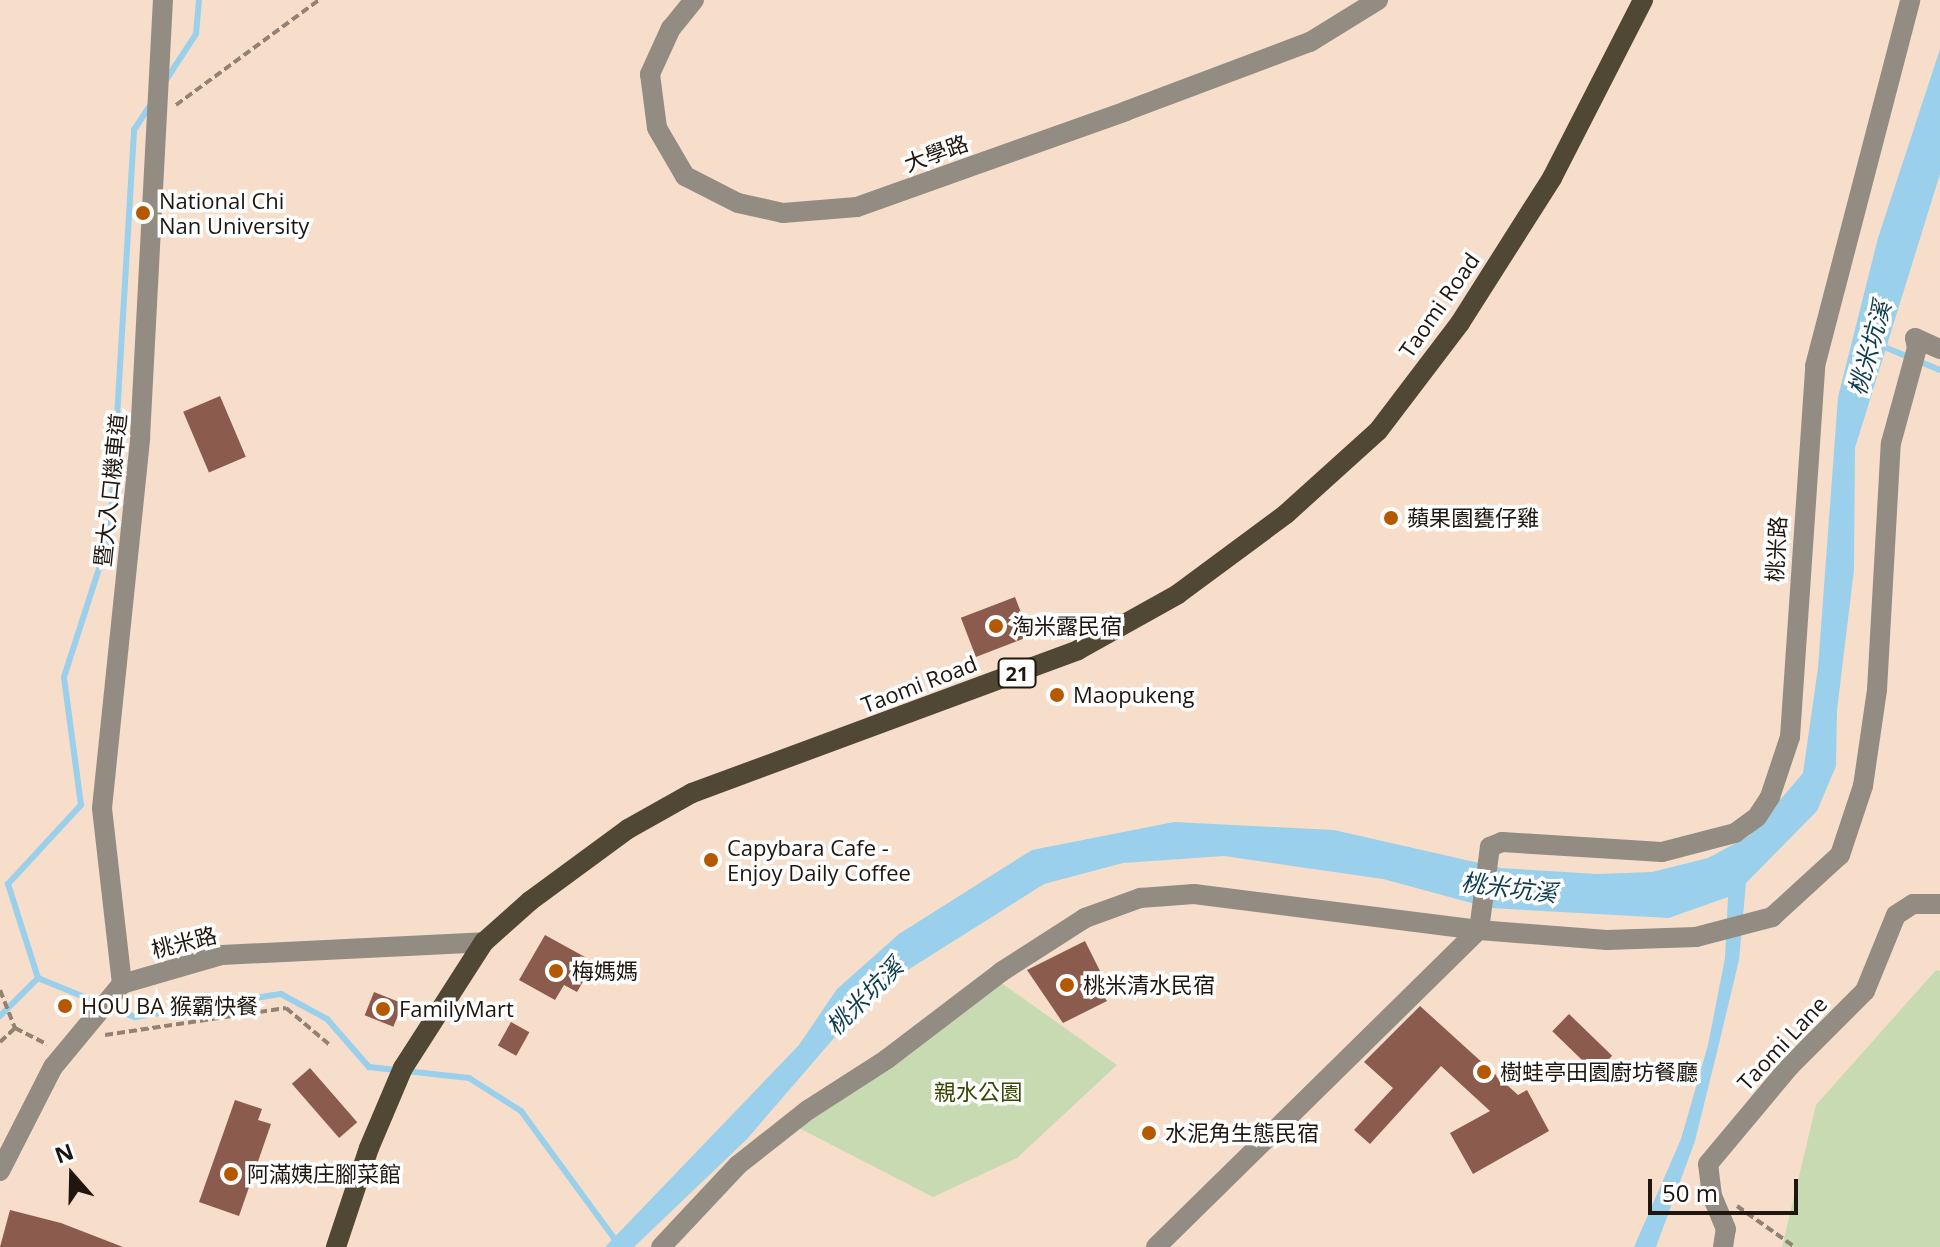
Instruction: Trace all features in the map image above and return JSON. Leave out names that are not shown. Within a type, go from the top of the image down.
[{"type":"main road","name":"Taomi Road","points":[[336,1247],[369,1148],[403,1068],[484,942],[577,864],[692,793],[1078,650],[1178,594],[1286,514],[1378,431],[1460,323],[1552,178],[1643,0]]},
{"type":"street","name":"暨大入口機車道","points":[[122,984],[102,808],[140,438],[160,116],[163,0]]},
{"type":"street","name":"大學路","points":[[694,0],[671,28],[650,74],[657,128],[685,176],[738,203],[783,213],[857,207],[1096,122],[1310,42],[1378,0]]},
{"type":"street","name":"桃米路","points":[[1479,923],[1490,847],[1502,842],[1662,852],[1735,833],[1757,817],[1770,797],[1790,737],[1815,366],[1910,0]]},
{"type":"street","points":[[661,1247],[738,1165],[808,1110],[1085,918],[1140,898],[1194,894],[1479,923],[1607,940],[1720,932],[1772,917],[1840,855],[1863,786],[1877,690],[1891,443],[1915,338],[1940,349]]},
{"type":"street","name":"Taomi Lane","points":[[1723,1247],[1726,1229],[1712,1196],[1708,1164],[1790,1066],[1865,991],[1896,915],[1913,904],[1940,904]]},
{"type":"street","points":[[1156,1247],[1479,923]]},
{"type":"street","name":"桃米路","points":[[122,984],[222,955],[484,942]]},
{"type":"street","points":[[0,1171],[68,1045],[122,984]]},
{"type":"path","points":[[160,116],[243,61],[319,0]]},
{"type":"path","points":[[0,990],[15,1028]]},
{"type":"path","points":[[15,1028],[68,1045],[286,1008],[330,1045]]},
{"type":"path","points":[[0,1042],[15,1028]]},
{"type":"path","points":[[1712,1196],[1740,1207],[1795,1247]]},
{"type":"green space","points":[[1936,970],[1940,971],[1940,1247],[1782,1247],[1816,1105]]},
{"type":"green space","name":"親水公園","points":[[1000,982],[1117,1065],[1017,1158],[933,1197],[795,1126]]},
{"type":"water","name":"桃米坑溪","points":[[1940,49],[1940,174],[1855,448],[1854,570],[1837,710],[1836,766],[1817,811],[1746,883],[1739,960],[1695,1141],[1656,1247],[1634,1247],[1681,1139],[1708,1045],[1725,958],[1728,897],[1669,918],[1490,908],[1383,879],[1224,856],[1123,863],[1044,884],[895,978],[834,1038],[747,1139],[634,1247],[605,1247],[799,1045],[837,989],[899,934],[1032,850],[1174,822],[1334,830],[1501,868],[1597,874],[1652,872],[1708,858],[1749,836],[1803,773],[1818,668],[1838,397],[1878,238]]},
{"type":"building","points":[[220,396],[246,457],[209,472],[183,412]]},
{"type":"building","name":"淘米露民宿","points":[[1015,597],[1030,636],[976,657],[961,618]]},
{"type":"building","name":"梅媽媽","points":[[545,935],[594,962],[577,992],[564,985],[555,1000],[519,980]]},
{"type":"building","name":"桃米清水民宿","points":[[1085,941],[1101,973],[1095,977],[1107,1001],[1063,1023],[1027,970]]},
{"type":"building","name":"FamilyMart","points":[[374,992],[403,1004],[393,1027],[365,1015]]},
{"type":"building","points":[[1420,1006],[1518,1095],[1527,1090],[1549,1131],[1473,1174],[1450,1133],[1490,1111],[1441,1066],[1370,1144],[1354,1130],[1393,1088],[1364,1062]]},
{"type":"building","points":[[1569,1014],[1612,1056],[1595,1073],[1552,1031]]},
{"type":"building","points":[[511,1022],[529,1032],[516,1056],[498,1046]]},
{"type":"building","points":[[310,1068],[357,1122],[339,1138],[292,1084]]},
{"type":"building","name":"阿滿姨庄腳菜館","points":[[235,1100],[262,1109],[258,1120],[271,1124],[239,1216],[199,1202]]},
{"type":"building","points":[[10,1210],[61,1223],[123,1247],[0,1247]]},
{"type":"waterway","points":[[166,80],[196,34],[199,0]]},
{"type":"waterway","points":[[99,1003],[38,978],[8,884],[81,805],[64,677],[110,535],[134,130],[152,102]]},
{"type":"waterway","name":"桃米坑溪","points":[[1877,344],[1940,370]]},
{"type":"waterway","points":[[0,1016],[38,978]]},
{"type":"waterway","points":[[110,1007],[135,1017],[281,994],[327,1019],[369,1067],[469,1078],[521,1111],[617,1242]]},
{"type":"place","name":"National Chi Nan University","points":[[143,213]]},
{"type":"place","name":"蘋果園甕仔雞","points":[[1391,518]]},
{"type":"place","name":"淘米露民宿","points":[[996,626]]},
{"type":"place","name":"Maopukeng","points":[[1057,695]]},
{"type":"place","name":"Capybara Cafe - Enjoy Daily Coffee","points":[[711,860]]},
{"type":"place","name":"梅媽媽","points":[[556,971]]},
{"type":"place","name":"桃米清水民宿","points":[[1067,985]]},
{"type":"place","name":"HOU BA 猴霸快餐","points":[[65,1006]]},
{"type":"place","name":"FamilyMart","points":[[383,1009]]},
{"type":"place","name":"樹蛙亭田園廚坊餐廳","points":[[1484,1072]]},
{"type":"place","name":"水泥角生態民宿","points":[[1149,1133]]},
{"type":"place","name":"阿滿姨庄腳菜館","points":[[231,1174]]}]
